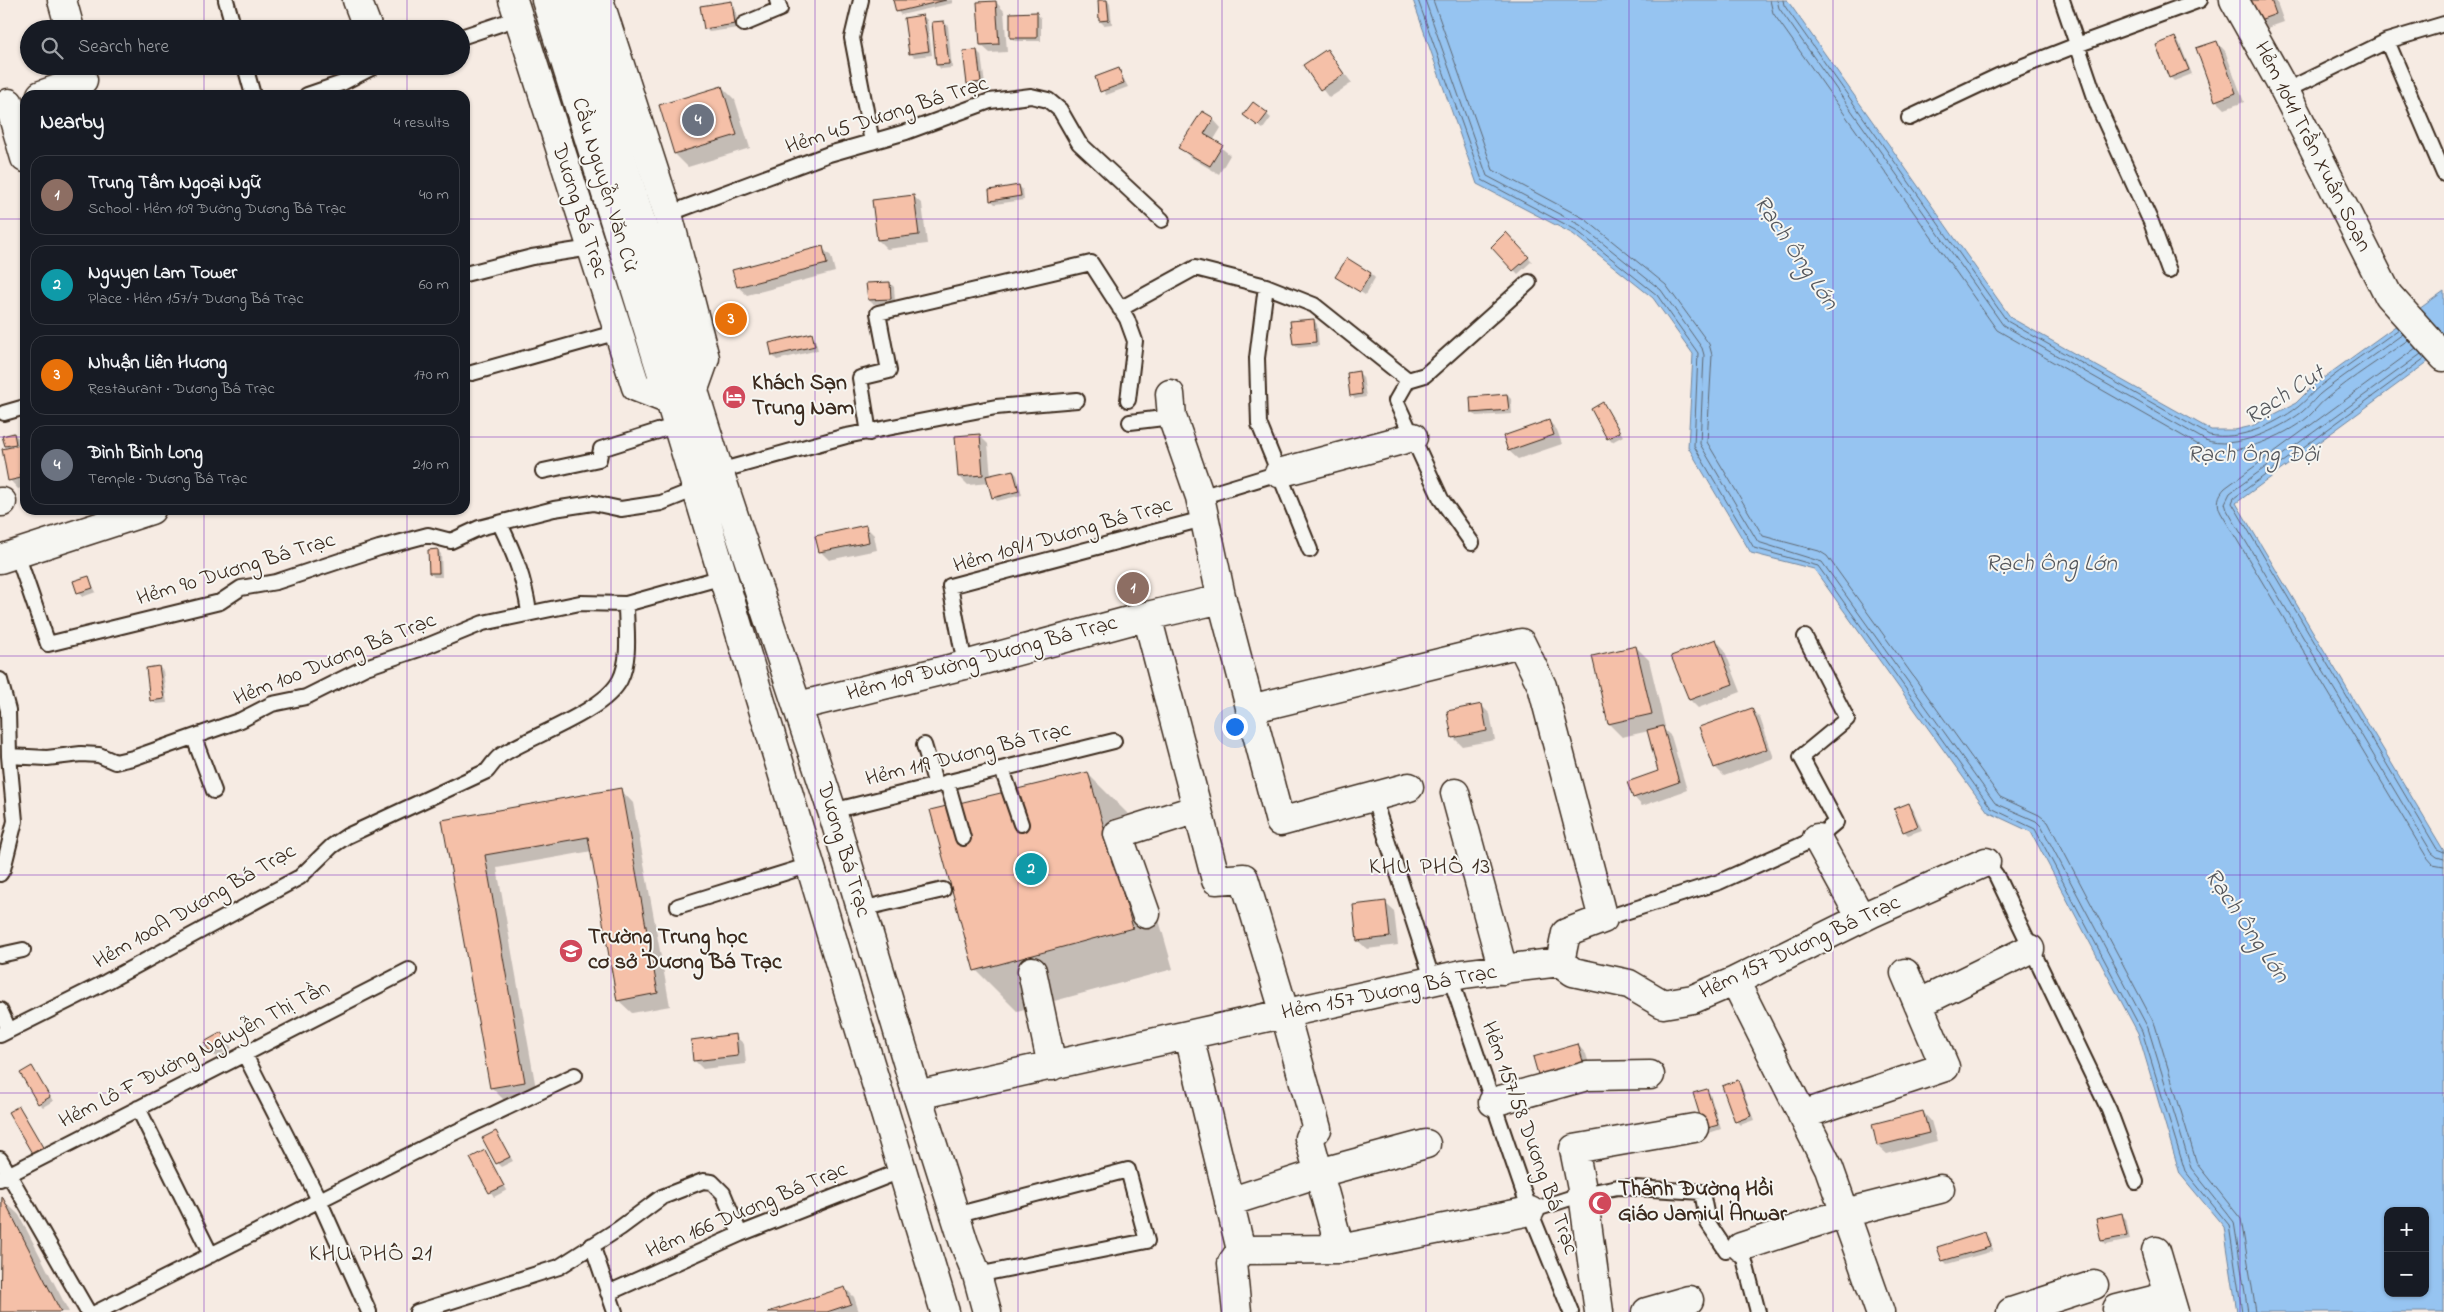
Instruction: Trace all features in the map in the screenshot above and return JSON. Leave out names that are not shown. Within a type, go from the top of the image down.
[{"type":"street","points":[[62,0],[68,20]]},
{"type":"street","points":[[357,0],[365,20]]},
{"type":"street","name":"Cầu Nguyễn Văn Cừ","points":[[546,0],[673,367]]},
{"type":"street","name":"Cầu Nguyễn Văn Cừ","points":[[572,0],[673,367]]},
{"type":"street","points":[[599,0],[668,214],[705,358],[694,389]]},
{"type":"street","name":"Hẻm 1041 Trần Xuân Soạn","points":[[2234,0],[2285,91],[2388,295],[2444,357]]},
{"type":"street","name":"Dương Bá Trạc","points":[[516,9],[636,388],[673,413]]},
{"type":"street","points":[[56,90],[83,81]]},
{"type":"street","points":[[11,103],[20,138]]},
{"type":"street","name":"Dương Bá Trạc","points":[[673,367],[694,389],[719,471],[832,811],[916,1095],[964,1243],[977,1275],[987,1312]]},
{"type":"street","name":"Dương Bá Trạc","points":[[673,367],[673,413],[945,1312]]},
{"type":"street","points":[[1171,406],[1201,508],[1222,599],[1280,822],[1409,787]]},
{"type":"street","points":[[1279,473],[1413,437]]},
{"type":"street","points":[[8,556],[135,515]]},
{"type":"street","name":"Hẻm 109 Đường Dương Bá Trạc","points":[[798,706],[965,665],[1147,616],[1222,599]]},
{"type":"street","points":[[1147,616],[1216,880],[1244,878],[1317,1129],[1309,1138],[1340,1249]]},
{"type":"street","points":[[1250,709],[1521,643],[1542,686],[1603,920],[1566,933],[1560,962]]},
{"type":"street","points":[[1455,793],[1504,970]]},
{"type":"street","points":[[1146,914],[1118,834],[1197,809]]},
{"type":"street","points":[[1817,838],[1862,918]]},
{"type":"street","name":"Hẻm 157 Dương Bá Trạc","points":[[916,1095],[1441,979],[1560,962],[1573,972],[1629,984],[1663,1004],[1693,999],[1735,981],[1862,918],[1986,862]]},
{"type":"street","points":[[1918,1004],[2030,949]]},
{"type":"street","points":[[1032,971],[1052,1066]]},
{"type":"street","points":[[1802,1114],[1945,1067],[1905,973]]},
{"type":"street","points":[[1735,981],[1829,1168],[1880,1312]]},
{"type":"street","points":[[1189,1036],[1241,1250],[1232,1263],[1236,1312]]},
{"type":"street","points":[[1493,1102],[1587,1076],[1650,1075]]},
{"type":"street","points":[[1599,1312],[1583,1194],[1574,1149],[1694,1128]]},
{"type":"street","points":[[1229,1202],[1319,1173],[1426,1144]]},
{"type":"street","points":[[1740,1247],[1845,1212],[1940,1189]]},
{"type":"street","points":[[1241,1250],[1340,1249],[1530,1211]]},
{"type":"street","points":[[927,1251],[964,1243]]},
{"type":"street","points":[[2117,1309],[2172,1304],[2156,1251]]},
{"type":"street","points":[[2011,1312],[2094,1285]]},
{"type":"street","points":[[1647,1312],[1689,1300]]},
{"type":"lane","points":[[226,0],[232,20]]},
{"type":"lane","points":[[744,24],[780,9],[777,0]]},
{"type":"lane","points":[[861,0],[852,38],[872,142]]},
{"type":"lane","points":[[2062,0],[2098,106],[2151,222],[2169,271]]},
{"type":"lane","points":[[1910,118],[1998,76],[2077,44],[2200,0]]},
{"type":"lane","points":[[470,32],[516,9]]},
{"type":"lane","points":[[2285,91],[2387,41],[2444,24]]},
{"type":"lane","points":[[2387,41],[2444,174]]},
{"type":"lane","points":[[247,75],[252,90]]},
{"type":"lane","points":[[321,90],[342,83],[358,75]]},
{"type":"lane","name":"Hẻm 45 Dương Bá Trạc","points":[[668,214],[829,154],[906,132],[990,101],[1032,96],[1048,100],[1060,110],[1079,143],[1162,220]]},
{"type":"lane","points":[[470,273],[532,256],[591,248]]},
{"type":"lane","points":[[868,433],[860,378],[889,370],[878,313],[1091,263],[1127,319],[1135,341],[1128,400]]},
{"type":"lane","points":[[1120,308],[1195,268],[1266,286],[1314,305],[1408,380]]},
{"type":"lane","points":[[1472,543],[1441,499],[1396,401],[1408,380],[1425,375],[1529,282]]},
{"type":"lane","points":[[1266,286],[1257,358],[1259,424],[1310,550]]},
{"type":"lane","points":[[472,373],[618,332]]},
{"type":"lane","points":[[719,471],[846,436],[996,407],[1077,400]]},
{"type":"lane","points":[[1130,422],[1171,406]]},
{"type":"lane","points":[[4,413],[20,408]]},
{"type":"lane","points":[[543,471],[599,459],[601,450],[673,413]]},
{"type":"lane","points":[[1201,508],[1279,473]]},
{"type":"lane","name":"Hẻm 90 Dương Bá Trạc","points":[[8,556],[48,644],[220,602],[241,588],[276,582],[387,546],[428,535],[450,541],[479,528],[554,509],[593,503],[621,509],[661,503],[696,489]]},
{"type":"lane","name":"Hẻm 109/1 Dương Bá Trạc","points":[[965,665],[950,586],[1201,508]]},
{"type":"lane","points":[[500,524],[519,564],[529,612]]},
{"type":"lane","name":"Hẻm 100 Dương Bá Trạc","points":[[9,756],[47,758],[90,754],[99,755],[115,762],[133,758],[241,720],[272,704],[306,698],[366,667],[422,648],[483,623],[580,603],[626,604],[723,577]]},
{"type":"lane","name":"Hẻm 100A Dương Bá Trạc","points":[[4,1033],[106,982],[300,877],[332,846],[347,836],[487,771],[499,757],[560,726],[607,696],[620,680],[626,655],[626,604]]},
{"type":"lane","points":[[1603,920],[1719,882],[1817,838],[1836,822],[1801,757],[1847,719],[1805,637]]},
{"type":"lane","points":[[0,680],[8,710],[9,756],[15,821],[3,869],[0,874]]},
{"type":"lane","points":[[194,738],[214,791]]},
{"type":"lane","name":"Hẻm 119 Dương Bá Trạc","points":[[832,811],[1114,741]]},
{"type":"lane","points":[[924,745],[942,784],[963,838]]},
{"type":"lane","points":[[1002,769],[1021,824]]},
{"type":"lane","name":"Hẻm 157/58 Dương Bá Trạc","points":[[1373,797],[1441,979],[1493,1102],[1530,1211],[1571,1312]]},
{"type":"lane","name":"Hẻm 157 Dương Bá Trạc","points":[[1986,862],[1996,875],[2109,1110],[2136,1182]]},
{"type":"lane","points":[[678,906],[810,865]]},
{"type":"lane","points":[[861,909],[943,890]]},
{"type":"lane","points":[[0,955],[24,950]]},
{"type":"lane","name":"Hẻm Lô F Đường Nguyễn Thị Tần","points":[[4,1176],[409,970]]},
{"type":"lane","points":[[0,1010],[4,1033]]},
{"type":"lane","points":[[244,1053],[319,1200],[369,1312]]},
{"type":"lane","points":[[97,1312],[319,1200],[575,1075]]},
{"type":"lane","points":[[138,1108],[211,1255]]},
{"type":"lane","points":[[0,1159],[4,1176],[88,1312]]},
{"type":"lane","name":"Hẻm 166 Dương Bá Trạc","points":[[608,1293],[740,1234],[903,1170]]},
{"type":"lane","points":[[955,1215],[1128,1170],[1147,1241],[977,1275]]},
{"type":"lane","points":[[417,1312],[558,1267],[592,1246],[662,1197],[703,1181],[712,1182],[723,1194],[740,1234]]},
{"type":"lane","points":[[1530,1211],[1583,1194],[1618,1187],[1702,1192],[1708,1223],[1726,1250],[1740,1247],[1758,1312]]},
{"type":"lane","points":[[592,1246],[615,1312]]},
{"type":"water","name":"Rạch Ông Lớn","points":[[1413,0],[1787,0],[2011,318],[2211,430],[2235,430],[2252,426],[2296,403],[2315,384],[2444,291],[2444,350],[2236,503],[2444,851],[2444,1312],[2237,1312],[2224,1227],[2180,1174],[2138,1033],[2031,832],[1988,812],[1814,569],[1751,553],[1688,447],[1693,354],[1653,298],[1573,234],[1477,184]]},
{"type":"building","points":[[893,0],[946,0],[896,12]]},
{"type":"building","points":[[1098,0],[1107,0],[1109,20],[1099,21]]},
{"type":"building","points":[[2246,0],[2271,0],[2276,14],[2254,22]]},
{"type":"building","points":[[732,1],[735,24],[704,29],[700,6]]},
{"type":"building","points":[[996,1],[999,44],[980,45],[977,2]]},
{"type":"building","points":[[1037,12],[1037,38],[1010,38],[1010,13]]},
{"type":"building","points":[[923,15],[929,51],[909,54],[904,18]]},
{"type":"building","points":[[944,21],[949,64],[936,65],[932,22]]},
{"type":"building","points":[[2175,37],[2189,70],[2169,78],[2156,45]]},
{"type":"building","points":[[2217,41],[2236,93],[2215,101],[2196,48]]},
{"type":"building","points":[[1327,49],[1344,74],[1320,90],[1303,65]]},
{"type":"building","points":[[977,50],[981,82],[967,84],[963,51]]},
{"type":"building","points":[[1119,68],[1124,83],[1100,92],[1095,77]]},
{"type":"building","points":[[722,86],[737,135],[674,154],[659,105]]},
{"type":"building","points":[[1253,102],[1268,113],[1258,126],[1243,115]]},
{"type":"building","points":[[1202,111],[1214,118],[1204,134],[1223,145],[1210,166],[1178,148]]},
{"type":"building","points":[[1019,185],[1021,196],[990,201],[989,190]]},
{"type":"building","points":[[914,195],[919,235],[877,240],[872,200]]},
{"type":"building","points":[[1506,232],[1529,257],[1513,271],[1491,247]]},
{"type":"building","points":[[823,246],[827,264],[737,287],[732,270]]},
{"type":"building","points":[[1347,258],[1371,273],[1360,292],[1335,277]]},
{"type":"building","points":[[890,282],[891,299],[868,300],[866,283]]},
{"type":"building","points":[[1314,319],[1316,342],[1293,344],[1290,321]]},
{"type":"building","points":[[812,333],[815,346],[772,356],[769,343]]},
{"type":"building","points":[[1359,371],[1362,394],[1350,396],[1347,373]]},
{"type":"building","points":[[1507,394],[1509,410],[1471,413],[1470,397]]},
{"type":"building","points":[[1603,402],[1620,432],[1607,439],[1591,409]]},
{"type":"building","points":[[1549,420],[1554,435],[1508,451],[1503,436]]},
{"type":"building","points":[[14,433],[16,444],[5,446],[2,436]]},
{"type":"building","points":[[980,434],[983,475],[958,477],[955,436]]},
{"type":"building","points":[[20,445],[20,478],[8,481],[2,449]]},
{"type":"building","points":[[1013,470],[1019,491],[992,498],[986,476]]},
{"type":"building","points":[[866,525],[869,542],[819,552],[815,536]]},
{"type":"building","points":[[438,549],[439,573],[429,573],[428,550]]},
{"type":"building","points":[[89,576],[93,588],[77,593],[73,581]]},
{"type":"building","points":[[1716,639],[1733,684],[1689,700],[1671,656]]},
{"type":"building","points":[[1636,646],[1652,714],[1608,724],[1592,656]]},
{"type":"building","points":[[159,666],[164,699],[150,701],[146,668]]},
{"type":"building","points":[[1482,704],[1487,731],[1452,738],[1447,711]]},
{"type":"building","points":[[1752,708],[1767,749],[1714,768],[1699,727]]},
{"type":"building","points":[[1663,726],[1679,782],[1633,798],[1627,782],[1658,771],[1647,730]]},
{"type":"building","points":[[1088,772],[1133,928],[974,971],[930,810]]},
{"type":"building","points":[[621,788],[658,993],[617,1001],[588,837],[485,855],[525,1082],[490,1088],[442,820]]},
{"type":"building","points":[[1909,803],[1918,826],[1903,832],[1894,809]]},
{"type":"building","points":[[1386,901],[1390,937],[1357,941],[1353,905]]},
{"type":"building","points":[[222,1032],[229,1044],[211,1054],[204,1042]]},
{"type":"building","points":[[736,1034],[738,1056],[693,1061],[691,1040]]},
{"type":"building","points":[[1578,1044],[1584,1065],[1539,1078],[1533,1057]]},
{"type":"building","points":[[32,1066],[50,1097],[38,1104],[20,1073]]},
{"type":"building","points":[[1738,1080],[1751,1116],[1735,1122],[1722,1086]]},
{"type":"building","points":[[1707,1089],[1718,1125],[1704,1129],[1693,1093]]},
{"type":"building","points":[[19,1106],[44,1149],[33,1155],[8,1112]]},
{"type":"building","points":[[1923,1111],[1929,1133],[1877,1146],[1872,1124]]},
{"type":"building","points":[[496,1131],[510,1157],[496,1164],[482,1138]]},
{"type":"building","points":[[485,1150],[504,1186],[489,1193],[470,1158]]},
{"type":"building","points":[[2,1196],[61,1312],[0,1312]]},
{"type":"building","points":[[2122,1213],[2127,1236],[2101,1241],[2096,1219]]},
{"type":"building","points":[[1985,1232],[1990,1247],[1942,1261],[1937,1247]]},
{"type":"building","points":[[845,1287],[851,1304],[827,1312],[768,1312]]},
{"type":"place","name":"Đình Bình Long","points":[[698,120]]},
{"type":"place","name":"Nhuận Liên Hương","points":[[731,319]]},
{"type":"place","name":"Khách Sạn Trung Nam","points":[[734,397]]},
{"type":"place","name":"Trung Tâm Ngoại Ngữ","points":[[1133,588]]},
{"type":"place","name":"Nguyen Lam Tower","points":[[1031,869]]},
{"type":"place","name":"Trường Trung học cơ sở Dương Bá Trạc","points":[[571,951]]},
{"type":"place","name":"Thánh Đường Hồi Giáo Jamiul Anwar","points":[[1600,1203]]},
{"type":"district","name":"KHU PHỐ 13","points":[[1430,867]]},
{"type":"district","name":"KHU PHỐ 21","points":[[371,1254]]},
{"type":"water label","name":"Rạch Cụt","points":[[2285,396]]},
{"type":"water label","name":"Rạch Ông Đội","points":[[2253,455]]}]
